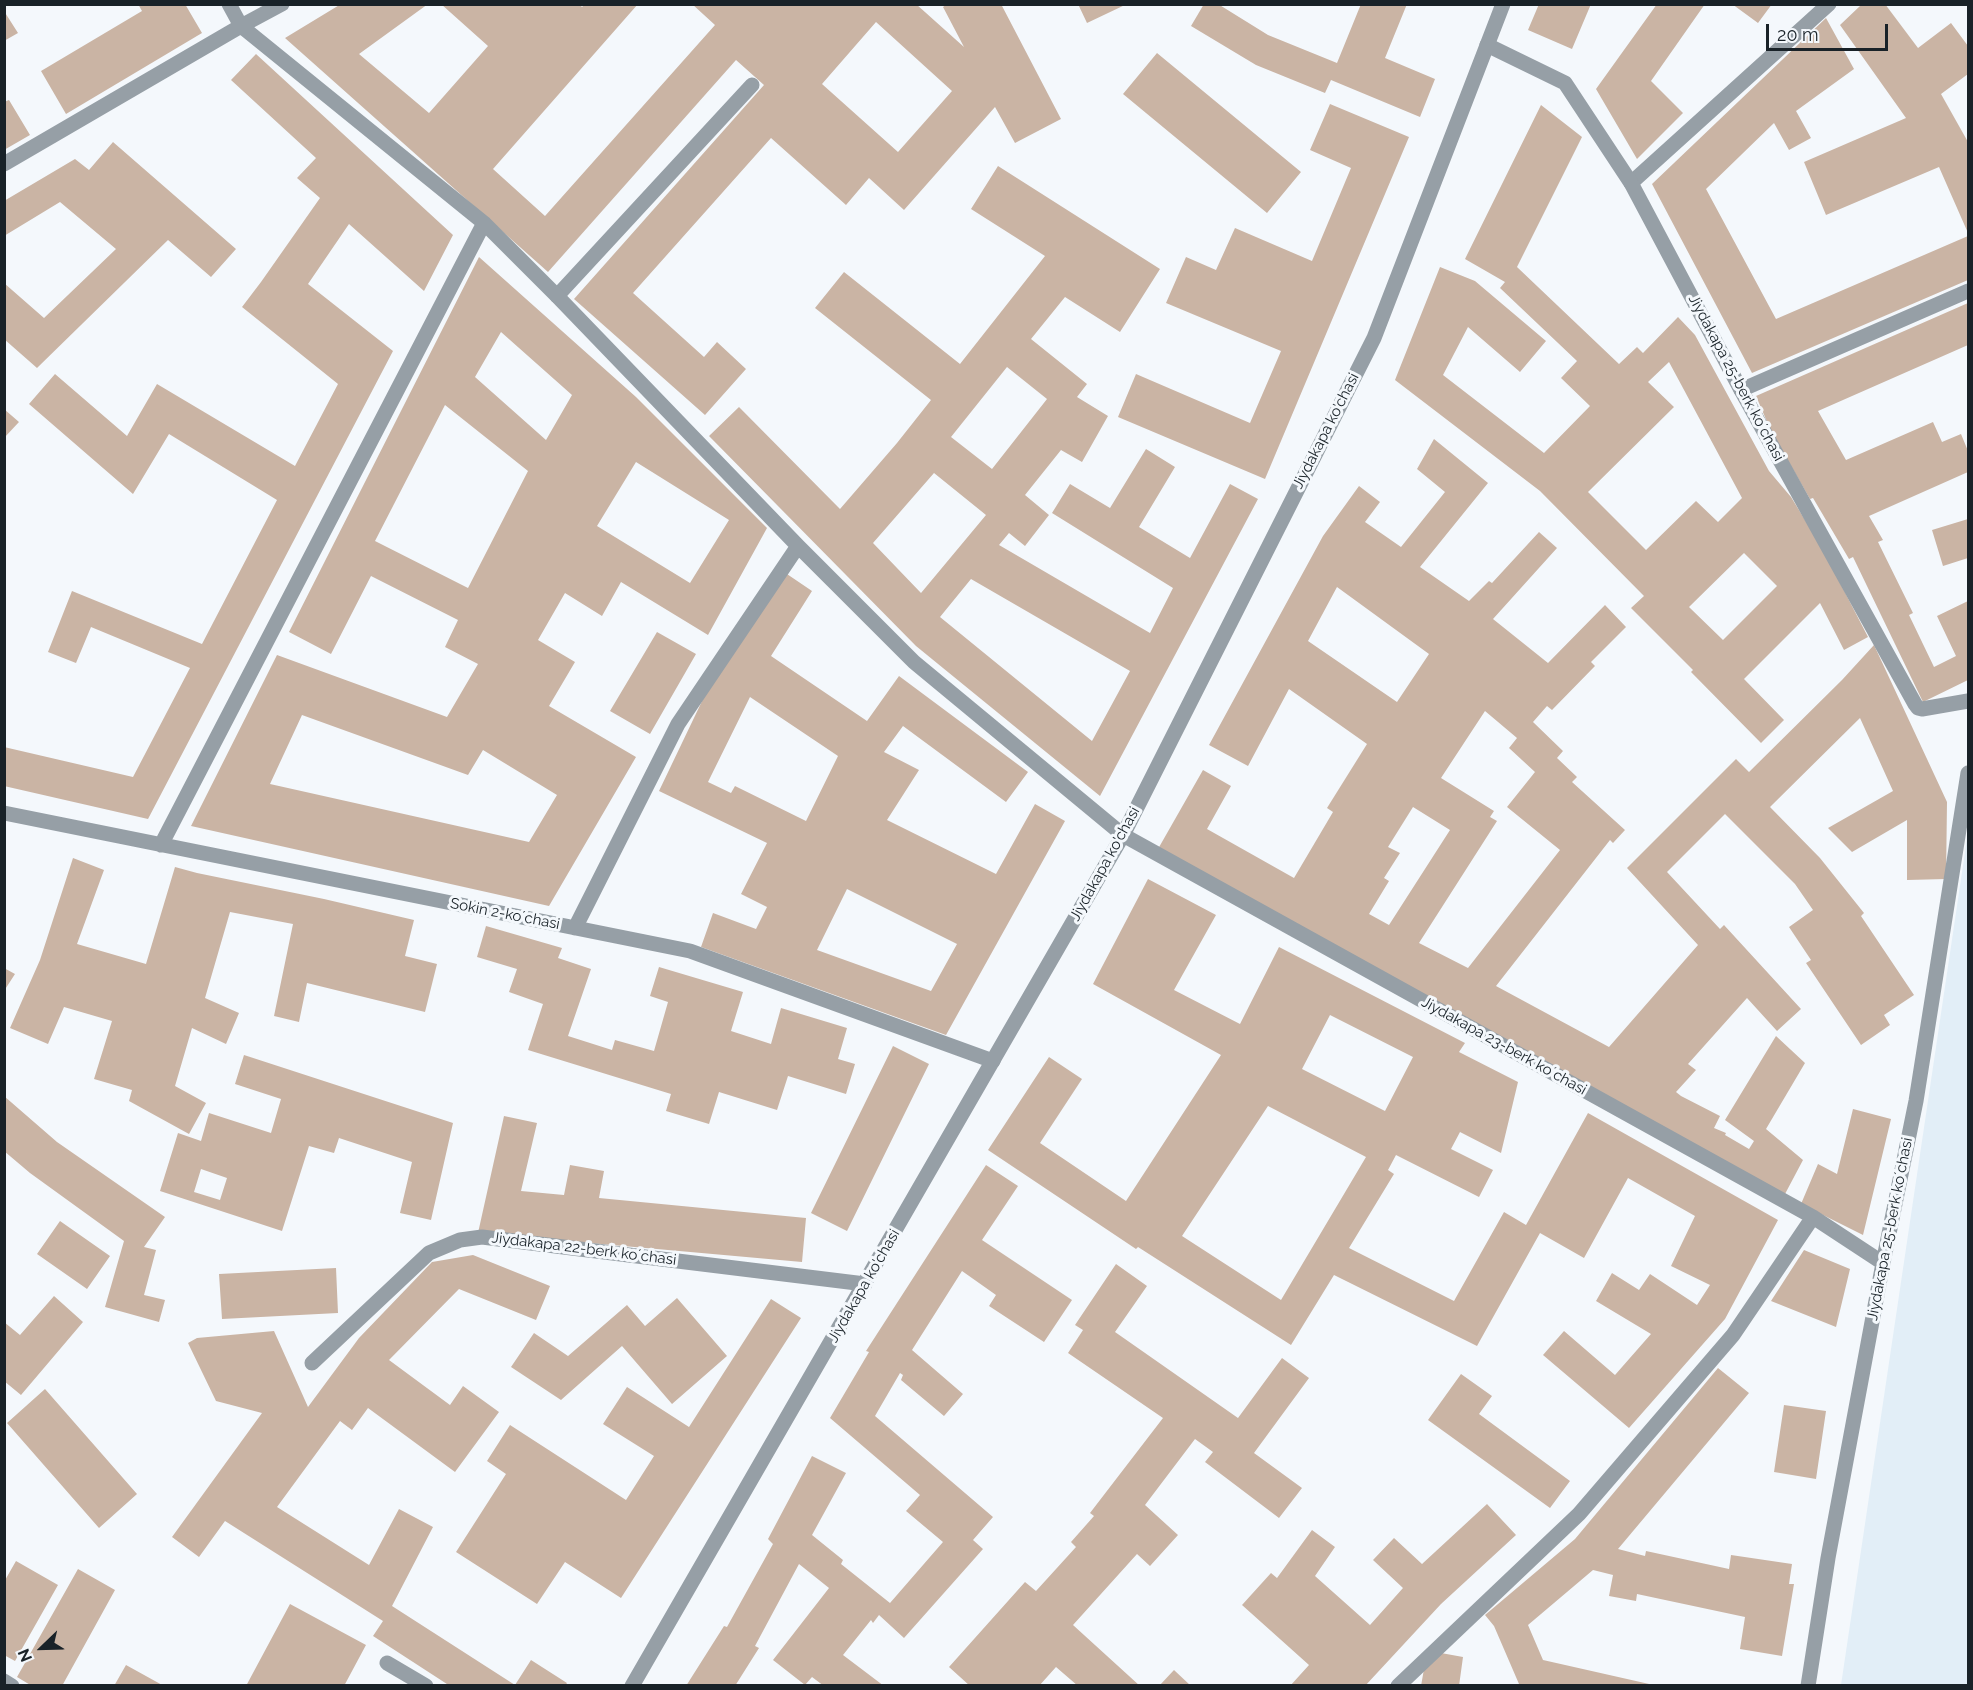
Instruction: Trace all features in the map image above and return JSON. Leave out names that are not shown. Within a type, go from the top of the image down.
[{"type":"street","points":[[230,4],[241,26]]},
{"type":"street","points":[[4,165],[282,4]]},
{"type":"street","name":"Jiydakapa ko'chasi","points":[[632,1686],[1123,836],[1374,338],[1503,4]]},
{"type":"street","points":[[1631,183],[1828,4]]},
{"type":"street","name":"Jiydakapa 23-berk koʼchasi","points":[[241,26],[483,223],[914,662],[1123,836],[1813,1217],[1883,1263]]},
{"type":"street","name":"Jiydakapa 25-berk koʼchasi","points":[[1487,45],[1565,83],[1631,183],[1915,704],[1922,709],[1968,701]]},
{"type":"street","points":[[557,296],[752,85]]},
{"type":"street","points":[[161,845],[483,223]]},
{"type":"street","points":[[1742,390],[1968,291]]},
{"type":"street","points":[[575,928],[678,724],[798,546]]},
{"type":"street","name":"Jiydakapa 25-berk koʼchasi","points":[[1808,1686],[1828,1558],[1916,1101],[1968,772]]},
{"type":"street","name":"Sokin 2-koʼchasi","points":[[4,813],[690,951],[993,1060]]},
{"type":"street","points":[[1401,1684],[1579,1514],[1733,1335],[1813,1217]]},
{"type":"street","name":"Jiydakapa 22-berk koʼchasi","points":[[312,1363],[429,1253],[460,1240],[482,1237],[865,1284]]},
{"type":"street","points":[[387,1664],[426,1686]]},
{"type":"street","points":[[4,1681],[12,1686]]},
{"type":"shaded area","points":[[1968,832],[1968,1685],[1841,1685]]},
{"type":"building","points":[[138,4],[185,4],[202,33],[66,114],[41,71],[142,11]]},
{"type":"building","points":[[341,4],[428,4],[359,54],[429,113],[488,46],[441,4],[579,4],[582,7],[585,4],[638,4],[493,169],[545,216],[715,25],[692,4],[916,4],[964,47],[943,7],[947,4],[1001,4],[1061,119],[1015,143],[995,107],[904,210],[869,178],[846,205],[771,138],[633,293],[704,357],[717,342],[746,369],[705,415],[574,299],[764,85],[736,60],[548,272],[285,38]],"holes":[[[876,22],[952,91],[898,152],[822,84]]]},
{"type":"building","points":[[1078,4],[1127,4],[1087,23]]},
{"type":"building","points":[[1204,4],[1218,4],[1268,35],[1337,63],[1361,4],[1407,4],[1385,58],[1435,79],[1420,117],[1331,80],[1325,93],[1256,65],[1191,26]]},
{"type":"building","points":[[1539,4],[1591,4],[1572,49],[1528,30]]},
{"type":"building","points":[[1657,4],[1705,4],[1651,81],[1683,113],[1637,159],[1596,89]]},
{"type":"building","points":[[1732,4],[1772,4],[1758,23]]},
{"type":"building","points":[[1859,4],[1885,4],[1918,48],[1951,23],[1968,46],[1968,74],[1941,94],[1968,142],[1968,233],[1939,167],[1826,215],[1804,162],[1906,118],[1840,25],[1860,6]]},
{"type":"building","points":[[4,11],[18,33],[4,41]]},
{"type":"building","points":[[1826,18],[1854,69],[1796,111],[1811,138],[1789,150],[1774,123],[1706,189],[1776,319],[1968,236],[1968,280],[1752,373],[1652,184]]},
{"type":"building","points":[[1157,53],[1301,172],[1267,213],[1123,94]]},
{"type":"building","points":[[256,54],[453,235],[424,291],[349,224],[308,284],[393,351],[148,819],[4,786],[4,747],[133,777],[190,668],[91,627],[76,663],[48,652],[72,591],[202,644],[277,500],[169,434],[133,494],[29,404],[55,374],[127,436],[157,384],[295,466],[338,384],[242,307],[320,198],[297,178],[316,158],[231,80]]},
{"type":"building","points":[[9,100],[30,135],[4,150],[4,102]]},
{"type":"building","points":[[1330,104],[1409,137],[1265,479],[1118,417],[1136,374],[1250,423],[1281,351],[1166,303],[1186,257],[1216,270],[1235,228],[1312,261],[1351,168],[1310,150]]},
{"type":"building","points":[[1541,105],[1582,137],[1517,267],[1619,364],[1637,347],[1643,353],[1678,317],[1695,335],[1769,471],[1791,497],[1822,548],[1868,637],[1844,650],[1820,603],[1744,679],[1784,720],[1761,743],[1631,608],[1644,596],[1540,491],[1395,380],[1440,267],[1475,281],[1546,341],[1520,372],[1468,327],[1443,375],[1544,453],[1590,406],[1561,378],[1577,361],[1500,288],[1505,282],[1465,259]],"holes":[[[1669,362],[1742,498],[1718,522],[1696,501],[1646,550],[1588,492],[1674,407],[1648,382]],[[1744,553],[1777,586],[1723,640],[1689,607]]]},
{"type":"building","points":[[113,142],[236,249],[211,277],[168,240],[37,368],[4,339],[4,283],[44,318],[116,249],[60,202],[4,236],[4,201],[75,159],[89,170]]},
{"type":"building","points":[[998,166],[1160,269],[1120,332],[1065,297],[1031,339],[1087,384],[1077,397],[1108,416],[1082,462],[1061,450],[1025,495],[1049,515],[1025,546],[1009,533],[999,545],[1150,633],[1173,588],[1052,513],[1070,484],[1110,508],[1146,449],[1175,467],[1139,527],[1190,558],[1230,484],[1258,499],[1100,796],[916,646],[709,436],[739,407],[840,509],[931,400],[815,308],[844,272],[960,364],[1045,256],[971,209]],"holes":[[[1007,367],[1047,399],[992,469],[951,437]],[[934,473],[986,515],[921,593],[873,543]],[[971,579],[1130,671],[1092,741],[940,617]]]},
{"type":"building","points":[[479,257],[636,397],[767,528],[708,635],[621,582],[602,616],[565,593],[538,640],[575,662],[549,706],[636,757],[549,906],[191,826],[277,655],[447,717],[478,664],[445,647],[458,620],[371,576],[331,654],[289,632]],"holes":[[[501,332],[572,395],[546,440],[475,377]],[[445,405],[528,471],[468,588],[375,541]],[[636,462],[729,520],[690,583],[597,526]],[[302,715],[468,775],[483,750],[557,795],[529,842],[270,784]]]},
{"type":"building","points":[[1968,303],[1968,345],[1818,411],[1846,460],[1933,422],[1942,442],[1961,434],[1968,451],[1968,472],[1869,516],[1883,540],[1878,542],[1913,613],[1909,615],[1934,667],[1956,656],[1937,616],[1968,601],[1968,680],[1923,702],[1853,557],[1849,559],[1813,498],[1810,499],[1771,431],[1756,396]]},
{"type":"building","points":[[4,409],[19,422],[4,438]]},
{"type":"building","points":[[1434,439],[1488,483],[1420,567],[1469,601],[1489,581],[1492,583],[1539,532],[1557,548],[1493,619],[1548,663],[1605,605],[1626,627],[1591,662],[1595,666],[1552,710],[1547,706],[1533,722],[1563,751],[1557,758],[1577,777],[1572,782],[1625,830],[1613,843],[1610,840],[1496,986],[1609,1047],[1698,945],[1627,868],[1736,759],[1749,772],[1874,645],[1947,802],[1946,879],[1907,880],[1907,820],[1852,852],[1828,828],[1893,791],[1860,718],[1770,807],[1820,858],[1864,913],[1861,916],[1914,995],[1884,1015],[1890,1025],[1861,1045],[1806,963],[1811,960],[1789,927],[1813,910],[1795,884],[1725,814],[1667,872],[1720,929],[1724,925],[1801,1009],[1777,1031],[1747,998],[1688,1064],[1696,1070],[1676,1092],[1720,1116],[1714,1128],[1726,1133],[1725,1135],[1749,1149],[1754,1141],[1725,1120],[1776,1036],[1805,1063],[1766,1129],[1803,1160],[1785,1194],[1158,849],[1203,770],[1231,786],[1207,829],[1294,878],[1333,812],[1327,808],[1367,744],[1289,689],[1248,766],[1209,745],[1323,536],[1359,486],[1380,502],[1365,522],[1401,547],[1445,492],[1417,469]],"holes":[[[1337,587],[1429,654],[1397,702],[1308,641]],[[1485,711],[1517,738],[1509,748],[1535,772],[1507,807],[1560,850],[1468,968],[1419,943],[1497,821],[1490,817],[1494,811],[1441,778]],[[1413,807],[1450,830],[1389,925],[1369,914],[1389,881],[1384,878],[1400,853],[1388,847]]]},
{"type":"building","points":[[1968,519],[1968,558],[1943,566],[1932,530]]},
{"type":"building","points":[[784,572],[812,591],[771,656],[867,721],[899,676],[1028,772],[1006,802],[903,726],[884,752],[919,770],[887,820],[996,874],[1035,804],[1065,821],[946,1035],[701,947],[713,913],[756,929],[767,907],[741,894],[767,843],[659,791],[715,674]],"holes":[[[750,697],[838,756],[806,821],[735,786],[731,793],[708,782]],[[847,889],[957,944],[931,991],[817,950]]]},
{"type":"building","points":[[657,632],[696,654],[650,734],[610,711]]},
{"type":"building","points":[[73,858],[104,870],[77,944],[146,964],[175,867],[414,920],[405,956],[437,964],[425,1012],[307,983],[299,1022],[274,1016],[293,924],[230,912],[205,998],[239,1013],[226,1044],[192,1028],[175,1086],[206,1103],[189,1134],[129,1101],[132,1090],[94,1079],[112,1021],[64,1007],[48,1044],[10,1028],[40,960]]},
{"type":"building","points":[[1148,879],[1216,915],[1174,990],[1240,1024],[1279,947],[1465,1043],[1459,1052],[1518,1082],[1501,1153],[1460,1132],[1451,1149],[1493,1170],[1479,1197],[1396,1155],[1388,1170],[1394,1174],[1349,1248],[1454,1301],[1504,1212],[1526,1225],[1588,1113],[1778,1220],[1725,1319],[1629,1428],[1543,1355],[1564,1331],[1615,1375],[1651,1334],[1596,1301],[1612,1273],[1639,1290],[1650,1274],[1697,1305],[1710,1285],[1671,1266],[1695,1216],[1628,1178],[1584,1258],[1540,1233],[1477,1346],[1334,1275],[1291,1345],[1138,1247],[1136,1249],[988,1150],[1049,1057],[1082,1079],[1040,1143],[1126,1201],[1221,1055],[1093,984]],"holes":[[[1330,1015],[1413,1057],[1385,1111],[1302,1069]],[[1268,1106],[1366,1157],[1281,1300],[1182,1236]]]},
{"type":"building","points":[[486,926],[562,948],[558,958],[591,969],[568,1036],[612,1050],[615,1040],[654,1051],[668,1002],[650,996],[659,967],[743,992],[731,1031],[771,1044],[781,1008],[847,1028],[838,1059],[855,1064],[846,1094],[788,1076],[777,1110],[719,1092],[709,1124],[666,1111],[671,1094],[528,1050],[543,1004],[509,992],[517,969],[477,957]]},
{"type":"building","points":[[4,968],[15,974],[4,991]]},
{"type":"building","points":[[893,1046],[929,1064],[847,1231],[811,1213]]},
{"type":"building","points":[[244,1055],[453,1123],[431,1220],[400,1213],[412,1162],[339,1138],[334,1153],[309,1146],[282,1231],[160,1191],[178,1133],[201,1141],[209,1113],[271,1133],[281,1099],[235,1084]],"holes":[[[201,1169],[227,1178],[220,1200],[194,1192]]]},
{"type":"building","points":[[4,1096],[57,1142],[165,1217],[144,1247],[156,1250],[144,1295],[165,1300],[159,1322],[105,1307],[124,1241],[30,1173],[4,1151]]},
{"type":"building","points":[[1853,1109],[1891,1119],[1863,1235],[1801,1204],[1818,1164],[1837,1174]]},
{"type":"building","points":[[504,1116],[537,1123],[521,1191],[564,1195],[570,1165],[604,1171],[599,1198],[806,1218],[802,1262],[478,1233]]},
{"type":"building","points":[[986,1165],[1018,1186],[982,1240],[1072,1300],[1044,1342],[989,1306],[996,1295],[962,1271],[912,1350],[963,1394],[944,1416],[901,1380],[903,1375],[900,1373],[875,1416],[993,1517],[973,1540],[983,1549],[904,1638],[879,1615],[873,1623],[871,1620],[843,1655],[884,1686],[824,1686],[812,1677],[805,1685],[773,1660],[829,1588],[799,1564],[755,1646],[759,1648],[735,1686],[686,1686],[724,1626],[727,1627],[773,1544],[768,1539],[812,1456],[846,1473],[812,1535],[843,1560],[841,1564],[890,1603],[943,1542],[906,1511],[920,1495],[830,1418],[869,1352],[866,1351]]},
{"type":"building","points":[[60,1221],[110,1256],[87,1289],[37,1254]]},
{"type":"building","points":[[1804,1250],[1850,1269],[1836,1327],[1771,1301]]},
{"type":"building","points":[[473,1255],[550,1286],[536,1320],[459,1289],[389,1360],[450,1405],[463,1386],[499,1412],[455,1472],[368,1408],[352,1430],[340,1421],[277,1507],[369,1565],[399,1509],[433,1527],[392,1606],[515,1685],[531,1660],[567,1683],[565,1686],[450,1686],[373,1636],[383,1621],[225,1521],[199,1557],[172,1537],[262,1413],[216,1401],[188,1343],[197,1338],[274,1331],[308,1407],[359,1338],[432,1262]]},
{"type":"building","points":[[1116,1264],[1147,1286],[1115,1332],[1238,1418],[1282,1358],[1309,1378],[1254,1453],[1302,1488],[1279,1518],[1205,1462],[1213,1452],[1195,1439],[1145,1505],[1178,1535],[1150,1566],[1137,1554],[1073,1625],[1140,1686],[1078,1686],[1056,1667],[1039,1686],[970,1686],[949,1667],[1025,1582],[1036,1591],[1076,1547],[1071,1542],[1094,1516],[1090,1513],[1163,1418],[1068,1353],[1083,1330],[1075,1325]]},
{"type":"building","points":[[336,1268],[338,1313],[222,1319],[219,1274]]},
{"type":"building","points":[[54,1296],[83,1322],[21,1395],[4,1381],[4,1322],[20,1335]]},
{"type":"building","points":[[677,1298],[727,1356],[672,1404],[622,1346],[561,1400],[511,1367],[534,1333],[568,1356],[627,1305],[645,1326]]},
{"type":"building","points":[[771,1299],[801,1318],[621,1598],[565,1562],[537,1604],[456,1552],[506,1474],[487,1461],[510,1425],[626,1500],[654,1456],[603,1424],[627,1387],[689,1427]]},
{"type":"building","points":[[1718,1368],[1749,1393],[1618,1549],[1645,1556],[1646,1551],[1729,1569],[1731,1555],[1792,1564],[1789,1584],[1794,1584],[1782,1656],[1740,1649],[1745,1617],[1637,1594],[1636,1601],[1609,1596],[1613,1575],[1593,1570],[1528,1625],[1543,1660],[1658,1686],[1528,1686],[1519,1684],[1494,1626],[1485,1615],[1575,1539]]},
{"type":"building","points":[[1461,1374],[1492,1396],[1479,1414],[1570,1481],[1550,1508],[1428,1420]]},
{"type":"building","points":[[45,1389],[137,1494],[99,1528],[7,1423]]},
{"type":"building","points":[[1784,1405],[1826,1411],[1816,1479],[1774,1472]]},
{"type":"building","points":[[1487,1504],[1516,1535],[1441,1604],[1365,1686],[1290,1686],[1309,1665],[1242,1605],[1271,1573],[1277,1578],[1312,1530],[1335,1547],[1315,1576],[1370,1625],[1403,1588],[1373,1560],[1394,1538],[1422,1564]]},
{"type":"building","points":[[16,1561],[58,1585],[15,1661],[4,1655],[4,1582]]},
{"type":"building","points":[[78,1569],[115,1590],[62,1686],[32,1686],[17,1677]]},
{"type":"building","points":[[290,1604],[366,1645],[344,1686],[246,1686]]},
{"type":"building","points":[[1441,1653],[1463,1657],[1459,1686],[1421,1686],[1424,1669]]},
{"type":"building","points":[[126,1665],[164,1686],[114,1686]]},
{"type":"building","points":[[1174,1670],[1191,1686],[1159,1686]]}]
